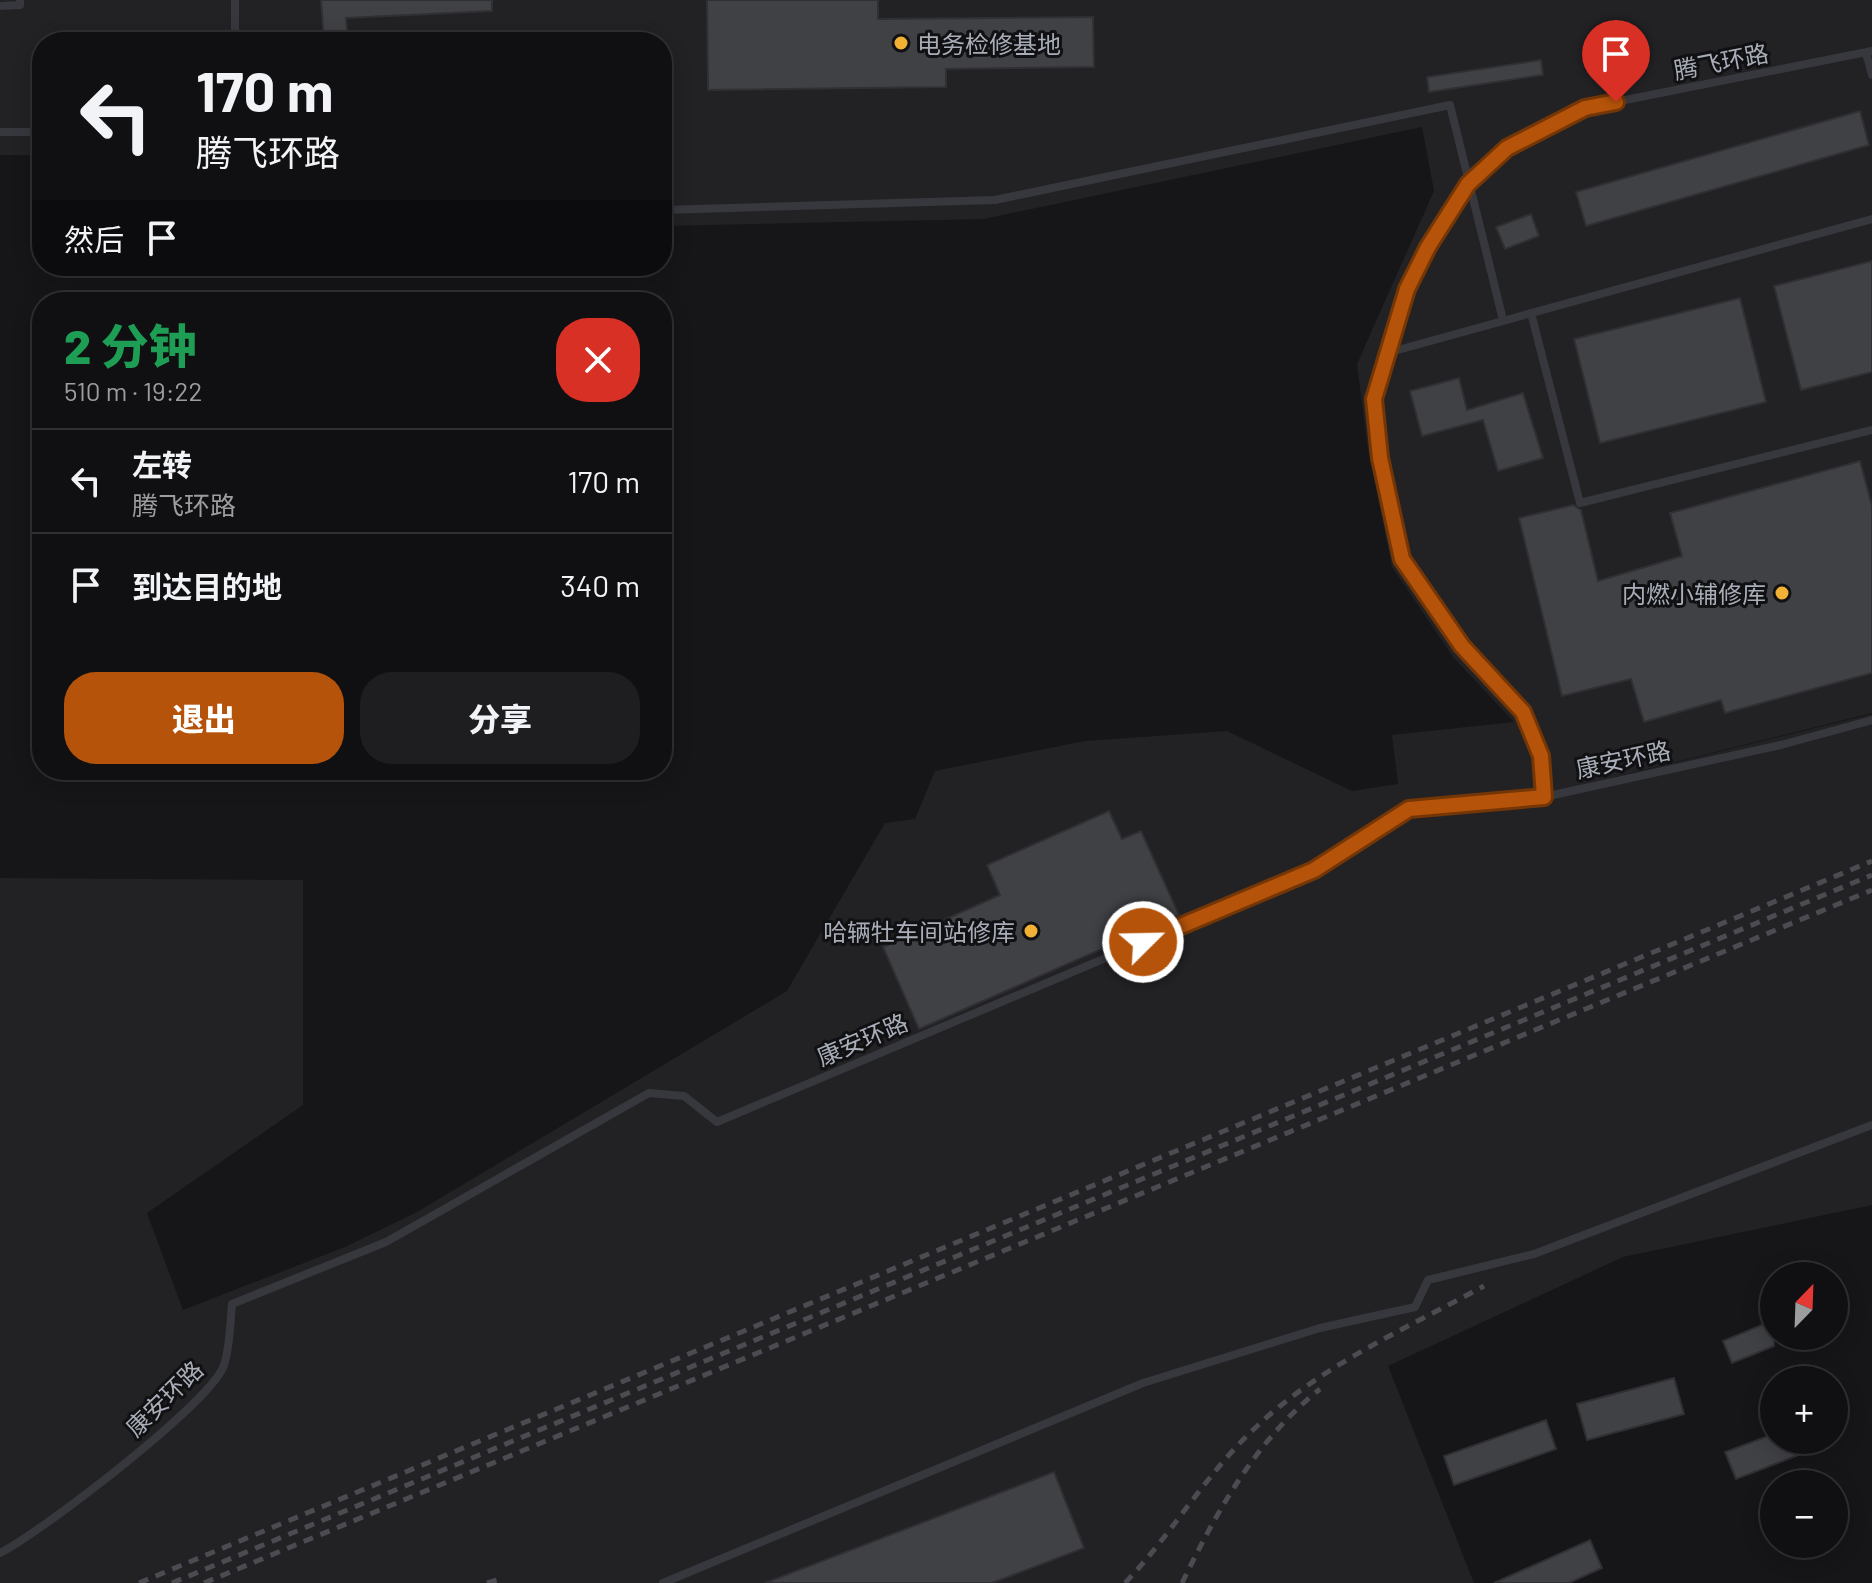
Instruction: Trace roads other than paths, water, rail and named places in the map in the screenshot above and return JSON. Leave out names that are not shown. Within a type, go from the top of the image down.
[{"type":"lane","points":[[0,6],[20,5],[20,0]]},
{"type":"lane","points":[[235,0],[235,32]]},
{"type":"lane","points":[[1869,52],[1872,75]]},
{"type":"lane","name":"腾飞环路","points":[[1544,797],[1541,756],[1523,712],[1462,646],[1402,559],[1380,458],[1374,399],[1407,289],[1428,247],[1468,184],[1507,148],[1585,108],[1869,52]]},
{"type":"lane","points":[[672,210],[995,200],[1450,105],[1503,320]]},
{"type":"lane","points":[[0,132],[32,132]]},
{"type":"lane","points":[[1387,353],[1872,219]]},
{"type":"lane","points":[[1531,313],[1580,503],[1872,430]]},
{"type":"lane","name":"康安环路","points":[[0,1553],[18,1544],[78,1500],[200,1397],[224,1367],[232,1304],[386,1242],[649,1093],[684,1096],[717,1122],[1314,870],[1409,809],[1544,797],[1781,745],[1872,720]]},
{"type":"lane","points":[[663,1583],[1143,1383],[1320,1328],[1415,1307],[1428,1280],[1534,1254],[1872,1125]]},
{"type":"railway","points":[[139,1583],[1872,861]]},
{"type":"railway","points":[[172,1583],[1872,875]]},
{"type":"railway","points":[[204,1583],[1872,890]]},
{"type":"railway","points":[[1125,1583],[1220,1465],[1280,1406],[1335,1367],[1484,1286]]},
{"type":"railway","points":[[1182,1583],[1224,1503],[1257,1454],[1297,1409],[1320,1389]]},
{"type":"railway","points":[[487,1583],[497,1580]]},
{"type":"place","name":"电务检修基地","points":[[901,43]]},
{"type":"place","name":"内燃小辅修库","points":[[1782,593]]},
{"type":"place","name":"哈辆牡车间站修库","points":[[1031,931]]}]
